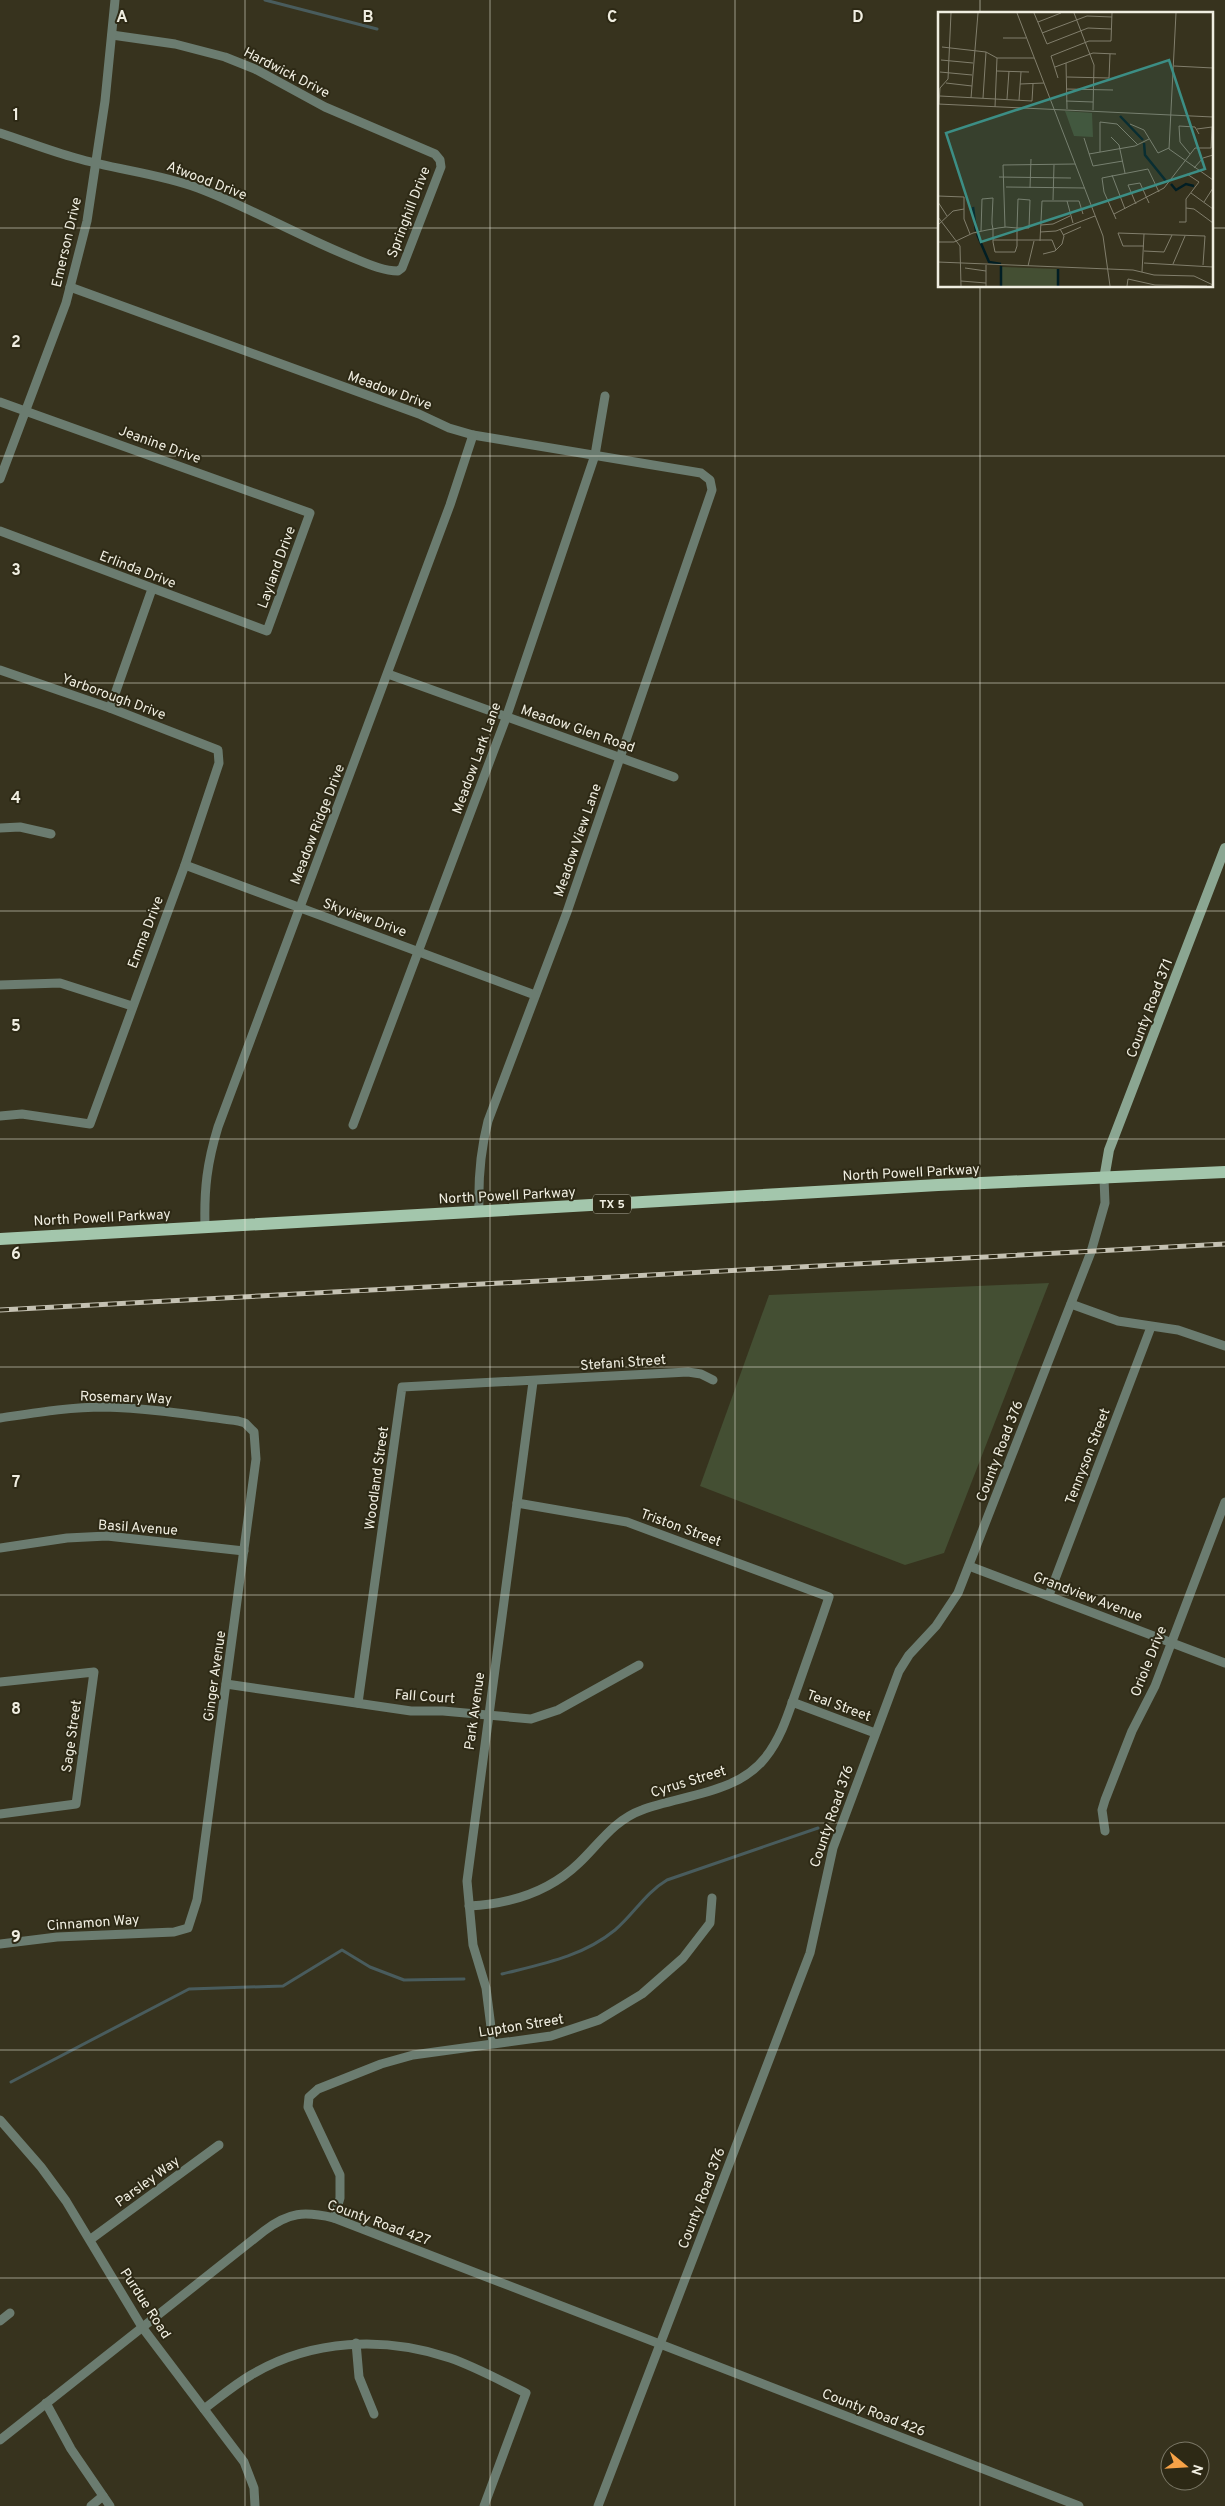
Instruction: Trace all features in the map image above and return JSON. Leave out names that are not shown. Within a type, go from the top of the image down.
[{"type":"main road","name":"North Powell Parkway","points":[[0,1238],[938,1185],[1104,1179],[1225,1172]]},
{"type":"street","name":"Emerson Drive","points":[[0,479],[70,287],[87,221],[96,162],[115,0]]},
{"type":"street","name":"Hardwick Drive","points":[[112,35],[176,44],[225,57],[255,69],[325,107],[428,150],[440,160]]},
{"type":"street","name":"Atwood Drive","points":[[0,133],[96,162],[144,172],[198,188],[268,219],[308,240],[383,269],[398,271]]},
{"type":"street","name":"Springhill Drive","points":[[398,271],[405,263],[441,167],[440,160]]},
{"type":"street","name":"Meadow Drive","points":[[70,287],[419,414],[449,428],[474,435],[702,473],[710,480]]},
{"type":"street","name":"Meadow Lark Lane","points":[[353,1125],[506,718],[595,455],[605,396]]},
{"type":"street","name":"Jeanine Drive","points":[[0,402],[310,513]]},
{"type":"street","name":"Meadow Ridge Drive","points":[[205,1226],[204,1186],[208,1159],[218,1127],[388,674],[474,435]]},
{"type":"street","name":"Meadow View Lane","points":[[479,1211],[478,1172],[481,1146],[488,1121],[620,758],[712,490],[710,480]]},
{"type":"street","name":"Layland Drive","points":[[267,631],[310,513]]},
{"type":"street","name":"Erlinda Drive","points":[[0,531],[267,631]]},
{"type":"street","points":[[110,708],[152,589]]},
{"type":"street","name":"Yarborough Drive","points":[[0,670],[110,708],[218,750]]},
{"type":"street","name":"Meadow Glen Road","points":[[388,674],[506,718],[674,776]]},
{"type":"street","name":"Emma Drive","points":[[0,1116],[22,1114],[90,1124],[185,865],[220,762],[218,750]]},
{"type":"street","points":[[0,828],[20,828],[51,834]]},
{"type":"street","name":"County Road 371","points":[[1104,1179],[1109,1150],[1225,848]]},
{"type":"street","name":"Skyview Drive","points":[[185,865],[535,995]]},
{"type":"street","points":[[0,985],[60,983],[132,1006]]},
{"type":"street","name":"County Road 376","points":[[598,2506],[807,1960],[833,1848],[875,1733],[899,1671],[909,1655],[936,1626],[958,1593],[1091,1252],[1105,1203],[1104,1179]]},
{"type":"street","points":[[1071,1304],[1118,1321],[1178,1330],[1225,1346]]},
{"type":"street","name":"Tennyson Street","points":[[1049,1595],[1151,1327]]},
{"type":"street","name":"Stefani Street","points":[[533,1382],[688,1372],[701,1374],[713,1380]]},
{"type":"street","name":"Park Avenue","points":[[493,2042],[486,1988],[472,1945],[469,1906],[469,1856],[533,1382]]},
{"type":"street","name":"Woodland Street","points":[[358,1703],[402,1387],[533,1382]]},
{"type":"street","name":"Rosemary Way","points":[[0,1418],[57,1410],[102,1407],[156,1410],[238,1421],[251,1426]]},
{"type":"street","name":"Ginger Avenue","points":[[188,1928],[197,1900],[256,1459],[256,1438],[251,1426]]},
{"type":"street","name":"Oriole Drive","points":[[1105,1831],[1102,1810],[1105,1800],[1132,1731],[1155,1686],[1225,1502]]},
{"type":"street","name":"Triston Street","points":[[517,1503],[627,1522],[829,1597]]},
{"type":"street","name":"Basil Avenue","points":[[0,1548],[67,1538],[107,1536],[244,1551]]},
{"type":"street","name":"Grandview Avenue","points":[[969,1566],[1225,1662]]},
{"type":"street","name":"Cyrus Street","points":[[469,1906],[512,1900],[551,1884],[579,1863],[605,1835],[629,1816],[718,1787],[751,1772],[764,1760],[773,1747],[792,1702],[829,1597]]},
{"type":"street","name":"Fall Court","points":[[226,1684],[411,1711],[443,1710],[531,1719],[543,1717],[639,1665]]},
{"type":"street","name":"Sage Street","points":[[0,1682],[94,1672],[76,1804],[0,1814]]},
{"type":"street","name":"Teal Street","points":[[792,1702],[875,1733]]},
{"type":"street","name":"Lupton Street","points":[[334,2218],[340,2198],[340,2175],[308,2107],[310,2096],[318,2089],[381,2064],[413,2055],[493,2042],[551,2036],[574,2030],[620,2009],[663,1977],[700,1939],[710,1923],[712,1898]]},
{"type":"street","name":"Cinnamon Way","points":[[0,1944],[57,1937],[174,1932],[188,1928]]},
{"type":"street","name":"Purdue Road","points":[[0,2120],[41,2166],[90,2239],[142,2327],[244,2462],[254,2488],[255,2506]]},
{"type":"street","name":"Parsley Way","points":[[90,2239],[219,2145]]},
{"type":"street","name":"County Road 427","points":[[0,2440],[276,2222],[302,2212],[334,2218],[660,2343]]},
{"type":"street","points":[[0,2321],[10,2313]]},
{"type":"street","points":[[204,2409],[262,2369],[301,2353],[356,2343],[395,2345],[437,2354],[526,2393],[484,2506]]},
{"type":"street","points":[[356,2343],[359,2377],[374,2414]]},
{"type":"street","name":"County Road 426","points":[[660,2343],[1079,2506]]},
{"type":"street","points":[[46,2403],[71,2449],[110,2506]]},
{"type":"street","points":[[91,2506],[103,2496]]},
{"type":"green space","points":[[1049,1283],[944,1553],[905,1565],[700,1486],[769,1295]]},
{"type":"waterway","points":[[265,0],[377,29]]},
{"type":"waterway","points":[[502,1974],[532,1967],[589,1947],[615,1930],[652,1891],[667,1880],[818,1828]]},
{"type":"waterway","points":[[11,2082],[189,1989],[283,1986],[342,1950],[370,1967],[404,1980],[464,1979]]},
{"type":"railway","points":[[0,1310],[1225,1244]]}]
